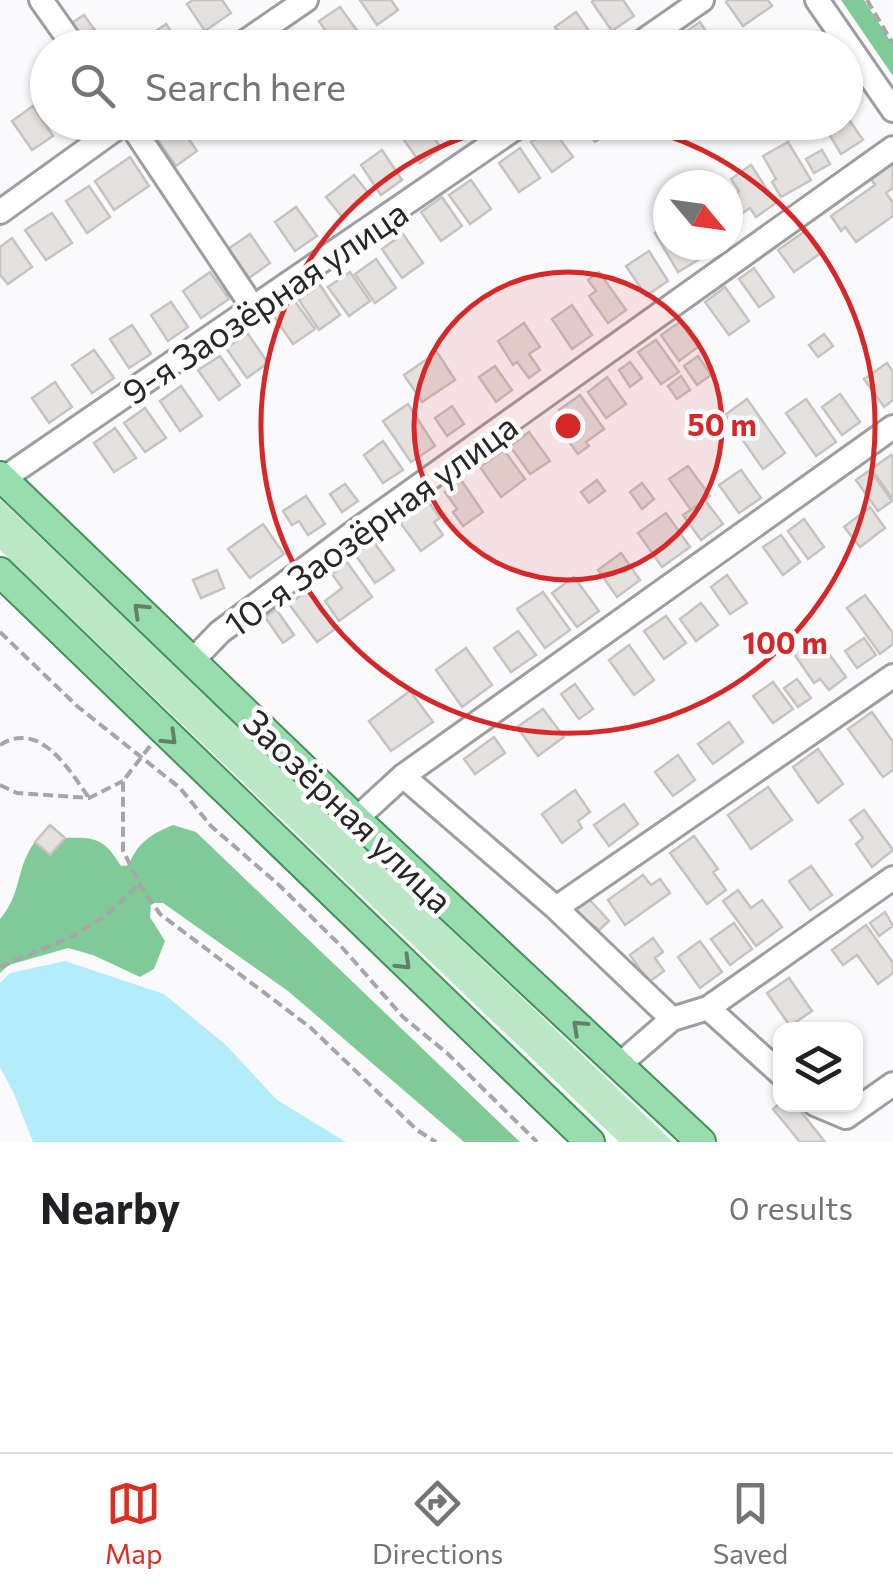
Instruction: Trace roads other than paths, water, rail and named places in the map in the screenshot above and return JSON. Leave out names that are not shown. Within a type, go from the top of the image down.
[{"type":"main road","name":"Заозёрная улица","points":[[2,477],[356,820],[701,1142]]},
{"type":"main road","name":"Заозёрная улица","points":[[0,572],[590,1142]]},
{"type":"street","points":[[41,0],[62,30]]},
{"type":"street","points":[[262,30],[306,0]]},
{"type":"street","points":[[659,30],[702,0]]},
{"type":"street","points":[[817,0],[838,30]]},
{"type":"street","points":[[863,67],[893,110]]},
{"type":"street","points":[[0,212],[102,140]]},
{"type":"street","points":[[139,140],[254,309]]},
{"type":"street","name":"9-я Заозёрная улица","points":[[2,477],[498,140]]},
{"type":"street","name":"10-я Заозёрная улица","points":[[192,661],[220,632],[357,530],[893,148]]},
{"type":"street","points":[[356,820],[403,776],[893,427]]},
{"type":"street","points":[[556,908],[893,676]]},
{"type":"street","points":[[403,776],[556,908],[672,1019]]},
{"type":"street","points":[[620,1065],[672,1019],[708,1008],[893,878]]},
{"type":"street","points":[[708,1008],[773,1067]]},
{"type":"street","points":[[863,1105],[893,1084]]},
{"type":"water","points":[[65,961],[164,994],[227,1046],[277,1100],[346,1142],[33,1142],[0,1067],[0,983],[10,973]]}]
